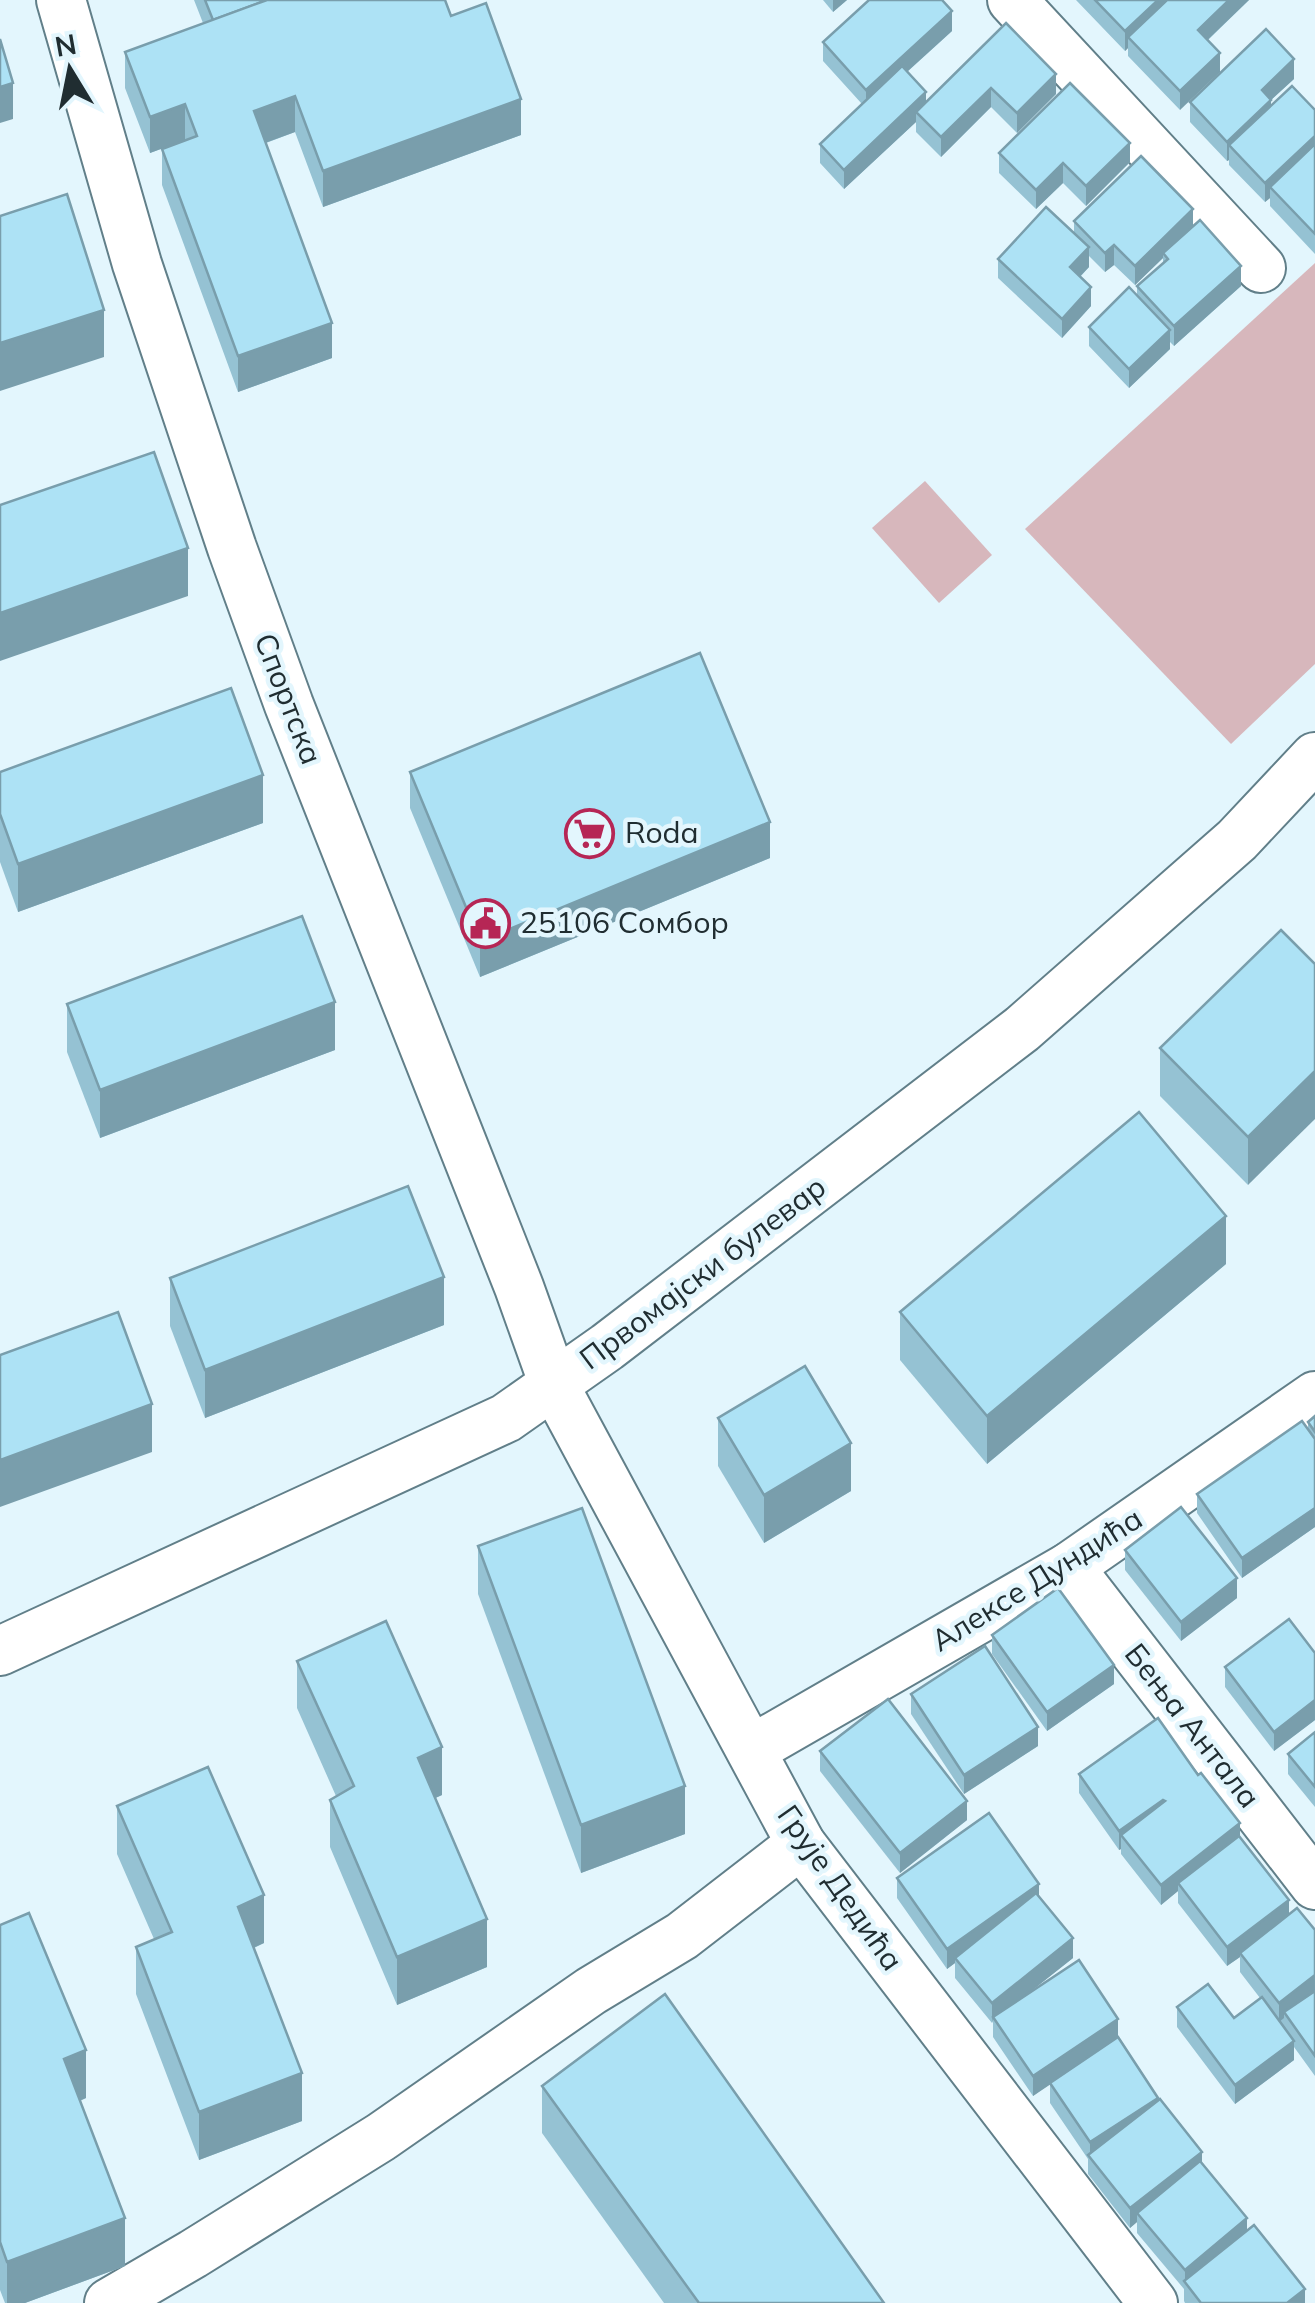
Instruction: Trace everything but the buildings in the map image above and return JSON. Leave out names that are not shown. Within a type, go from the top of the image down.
[{"type":"street","name":"Спортска","points":[[61,0],[136,264],[232,548],[289,705],[554,1385]]},
{"type":"street","points":[[1012,0],[1261,268]]},
{"type":"street","name":"Првомајски булевар","points":[[0,1650],[506,1418],[718,1263],[1022,1028],[1237,840],[1315,757]]},
{"type":"street","name":"Грује Дедића","points":[[554,1385],[801,1844],[1153,2303]]},
{"type":"street","name":"Алексе Дундића","points":[[750,1750],[1069,1567],[1315,1396]]},
{"type":"street","name":"Бења Антала","points":[[1069,1567],[1315,1886]]},
{"type":"street","points":[[109,2303],[380,2137],[591,1991],[682,1936],[801,1844]]},
{"type":"shaded area","points":[[1315,263],[1315,664],[1231,744],[1025,529]]},
{"type":"shaded area","points":[[925,481],[992,555],[939,603],[872,528]]},
{"type":"place","name":"Roda","points":[[590,833]]},
{"type":"place","name":"25106 Сомбор","points":[[485,923]]}]
